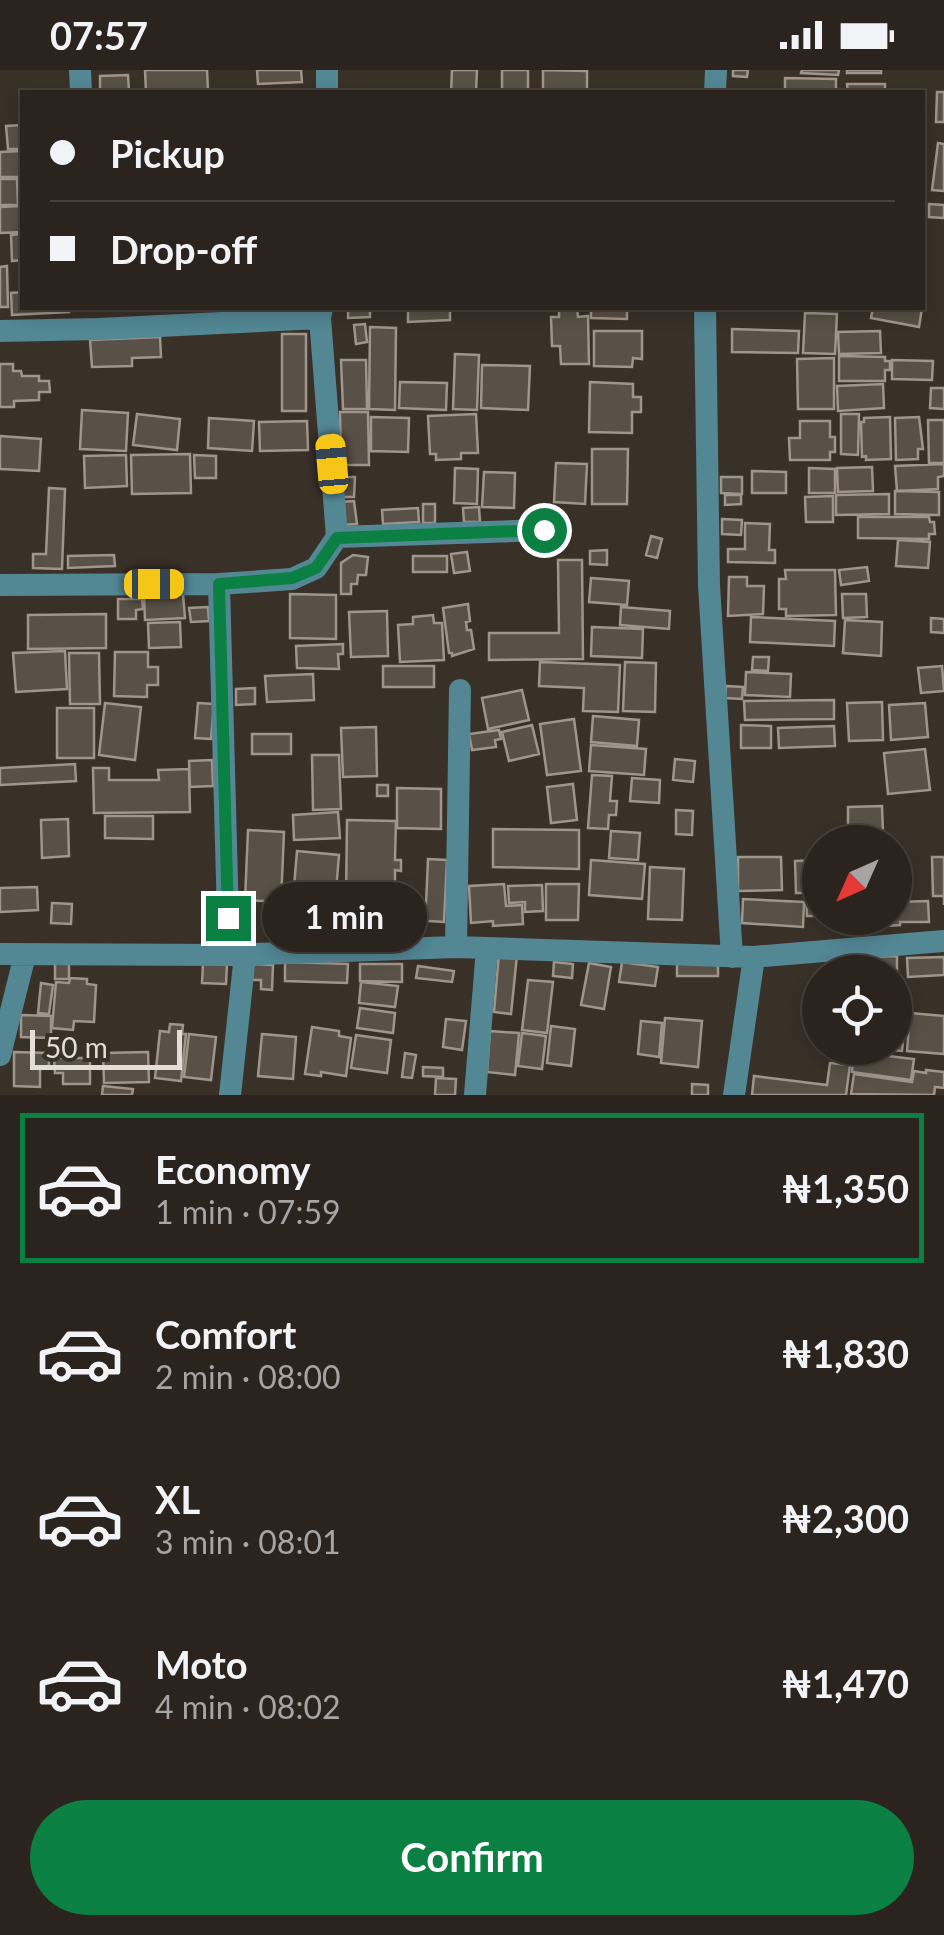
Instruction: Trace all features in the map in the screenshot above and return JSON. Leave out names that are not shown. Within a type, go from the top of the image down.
[{"type":"street","points":[[706,310],[709,585],[743,957],[734,1095]]},
{"type":"street","points":[[0,332],[99,318],[321,312],[337,538],[316,568],[292,578],[219,584],[0,586]]},
{"type":"street","points":[[337,538],[544,530]]},
{"type":"street","points":[[219,584],[237,955],[230,1095]]},
{"type":"street","points":[[456,948],[460,690]]},
{"type":"street","points":[[0,954],[237,955],[456,948],[743,957],[944,941]]},
{"type":"street","points":[[476,1095],[487,949]]},
{"type":"street","points":[[0,1055],[26,954]]},
{"type":"building","points":[[145,70],[207,70],[208,90],[146,90]]},
{"type":"building","points":[[257,70],[301,70],[302,82],[258,84]]},
{"type":"building","points":[[452,70],[477,70],[476,90],[451,90]]},
{"type":"building","points":[[502,70],[528,70],[528,90],[502,90]]},
{"type":"building","points":[[543,70],[587,71],[587,90],[543,90]]},
{"type":"building","points":[[733,70],[748,70],[747,77],[733,76]]},
{"type":"building","points":[[839,70],[838,75],[801,73]]},
{"type":"building","points":[[881,70],[881,73],[847,73]]},
{"type":"building","points":[[128,75],[129,90],[100,90],[100,76]]},
{"type":"building","points":[[785,78],[836,79],[836,90],[785,90]]},
{"type":"building","points":[[847,84],[885,84],[885,90],[848,90]]},
{"type":"building","points":[[937,92],[944,92],[944,122],[936,122]]},
{"type":"building","points":[[20,125],[20,149],[8,149],[6,126]]},
{"type":"building","points":[[938,143],[944,144],[944,191],[932,190]]},
{"type":"building","points":[[20,151],[20,177],[0,177],[0,152]]},
{"type":"building","points":[[0,179],[17,179],[18,205],[0,205]]},
{"type":"building","points":[[929,204],[944,205],[944,218],[929,217]]},
{"type":"building","points":[[20,206],[20,232],[0,233],[0,207]]},
{"type":"building","points":[[20,234],[20,260],[12,261],[11,235]]},
{"type":"building","points":[[7,266],[8,307],[0,307],[0,267]]},
{"type":"building","points":[[20,292],[20,310],[69,312],[12,315],[11,293]]},
{"type":"building","points":[[348,310],[370,310],[370,317],[348,318]]},
{"type":"building","points":[[408,310],[450,310],[450,320],[408,322]]},
{"type":"building","points":[[559,310],[577,310],[578,317],[588,316],[589,364],[561,364],[560,346],[552,346],[551,317],[559,317]]},
{"type":"building","points":[[591,310],[627,310],[627,319],[591,318]]},
{"type":"building","points":[[873,310],[922,310],[919,327],[871,318]]},
{"type":"building","points":[[805,313],[837,314],[835,354],[803,353]]},
{"type":"building","points":[[365,324],[367,342],[356,344],[354,325]]},
{"type":"building","points":[[370,327],[396,328],[395,410],[369,409]]},
{"type":"building","points":[[732,329],[799,331],[798,353],[732,352]]},
{"type":"building","points":[[594,331],[642,331],[642,359],[633,358],[632,367],[594,366]]},
{"type":"building","points":[[880,331],[881,353],[839,354],[838,332]]},
{"type":"building","points":[[282,334],[306,334],[306,411],[282,411]]},
{"type":"building","points":[[160,337],[161,357],[132,358],[132,366],[92,367],[90,340]]},
{"type":"building","points":[[455,354],[479,355],[477,410],[453,409]]},
{"type":"building","points":[[839,356],[885,357],[885,361],[890,361],[890,370],[885,370],[885,381],[839,381]]},
{"type":"building","points":[[834,358],[834,409],[798,409],[797,359]]},
{"type":"building","points":[[341,360],[366,360],[367,409],[343,409]]},
{"type":"building","points":[[892,360],[933,361],[932,380],[892,379]]},
{"type":"building","points":[[0,364],[13,364],[13,371],[21,371],[22,376],[39,376],[39,381],[49,381],[50,392],[39,392],[39,400],[14,401],[14,407],[0,407]]},
{"type":"building","points":[[482,365],[530,366],[528,410],[481,408]]},
{"type":"building","points":[[400,382],[447,383],[446,410],[399,408]]},
{"type":"building","points":[[590,382],[633,384],[633,397],[641,397],[641,412],[632,412],[632,433],[589,432]]},
{"type":"building","points":[[883,384],[884,408],[838,411],[837,386]]},
{"type":"building","points":[[931,388],[944,388],[944,409],[930,408]]},
{"type":"building","points":[[82,410],[128,413],[126,451],[80,449]]},
{"type":"building","points":[[340,412],[368,412],[369,465],[341,465]]},
{"type":"building","points":[[137,414],[180,419],[177,450],[133,445]]},
{"type":"building","points":[[476,414],[478,453],[461,453],[461,459],[436,460],[436,454],[430,454],[428,416]]},
{"type":"building","points":[[841,414],[859,414],[858,455],[841,454]]},
{"type":"building","points":[[371,417],[409,418],[408,452],[371,451]]},
{"type":"building","points":[[890,417],[891,459],[866,460],[866,456],[862,457],[861,422],[864,418]]},
{"type":"building","points":[[919,417],[923,449],[918,449],[918,459],[896,460],[895,418]]},
{"type":"building","points":[[209,418],[254,421],[252,451],[208,448]]},
{"type":"building","points":[[928,420],[944,420],[944,463],[929,463]]},
{"type":"building","points":[[307,421],[308,450],[260,451],[259,422]]},
{"type":"building","points":[[800,421],[830,421],[835,452],[830,452],[830,460],[790,460],[789,438],[800,438]]},
{"type":"building","points":[[0,436],[41,439],[39,471],[0,469]]},
{"type":"building","points":[[592,449],[628,449],[627,504],[592,504]]},
{"type":"building","points":[[190,454],[191,493],[132,494],[131,455]]},
{"type":"building","points":[[126,455],[127,486],[85,488],[84,456]]},
{"type":"building","points":[[194,455],[216,456],[216,478],[195,478]]},
{"type":"building","points":[[556,463],[587,464],[585,504],[554,502]]},
{"type":"building","points":[[944,464],[938,489],[897,491],[895,466]]},
{"type":"building","points":[[872,467],[873,491],[838,492],[837,468]]},
{"type":"building","points":[[455,468],[478,469],[477,504],[454,503]]},
{"type":"building","points":[[809,468],[835,469],[835,493],[809,493]]},
{"type":"building","points":[[752,471],[786,472],[786,493],[752,493]]},
{"type":"building","points":[[484,472],[515,473],[514,508],[482,507]]},
{"type":"building","points":[[339,477],[355,477],[354,497],[339,497]]},
{"type":"building","points":[[721,477],[742,477],[742,494],[721,493]]},
{"type":"building","points":[[49,488],[65,489],[62,569],[33,568],[33,554],[46,554]]},
{"type":"building","points":[[895,491],[939,492],[939,515],[895,514]]},
{"type":"building","points":[[889,494],[889,514],[836,515],[836,495]]},
{"type":"building","points":[[725,495],[741,495],[741,504],[725,505]]},
{"type":"building","points":[[833,496],[833,522],[806,522],[805,497]]},
{"type":"building","points":[[354,501],[357,524],[342,525],[340,502]]},
{"type":"building","points":[[423,504],[435,504],[435,523],[423,523]]},
{"type":"building","points":[[479,507],[480,522],[464,522],[463,508]]},
{"type":"building","points":[[418,508],[419,522],[383,524],[382,510]]},
{"type":"building","points":[[858,517],[929,517],[934,522],[935,534],[929,534],[929,539],[858,538]]},
{"type":"building","points":[[722,519],[742,520],[741,535],[722,534]]},
{"type":"building","points":[[745,523],[770,524],[769,550],[775,550],[775,563],[728,562],[728,549],[745,549]]},
{"type":"building","points":[[651,536],[662,539],[657,558],[646,555]]},
{"type":"building","points":[[898,540],[930,542],[928,568],[896,566]]},
{"type":"building","points":[[607,550],[607,565],[590,564],[590,551]]},
{"type":"building","points":[[467,552],[470,571],[454,573],[451,554]]},
{"type":"building","points":[[114,555],[115,566],[68,568],[68,556]]},
{"type":"building","points":[[353,555],[368,557],[366,575],[358,575],[357,584],[351,584],[351,594],[341,594],[341,563]]},
{"type":"building","points":[[413,556],[447,556],[447,572],[413,572]]},
{"type":"building","points":[[558,560],[582,560],[583,659],[489,660],[489,633],[559,633]]},
{"type":"building","points":[[867,567],[869,581],[841,585],[839,570]]},
{"type":"building","points":[[785,570],[835,570],[836,615],[786,616],[786,609],[779,609],[779,579],[786,579]]},
{"type":"building","points":[[729,577],[747,577],[747,586],[764,586],[763,614],[728,616]]},
{"type":"building","points":[[591,578],[629,581],[627,605],[589,602]]},
{"type":"building","points":[[183,594],[185,618],[145,620],[144,596]]},
{"type":"building","points":[[290,594],[336,595],[336,639],[290,638]]},
{"type":"building","points":[[842,594],[866,594],[867,617],[843,618]]},
{"type":"building","points":[[118,599],[142,599],[143,609],[136,610],[136,619],[118,619]]},
{"type":"building","points":[[468,604],[467,630],[471,630],[474,649],[452,656],[443,608]]},
{"type":"building","points":[[208,607],[209,621],[191,622],[189,608]]},
{"type":"building","points":[[621,607],[670,611],[669,629],[620,625]]},
{"type":"building","points":[[387,611],[388,656],[351,657],[349,612]]},
{"type":"building","points":[[106,614],[106,648],[28,649],[28,615]]},
{"type":"building","points":[[433,615],[434,623],[442,623],[444,660],[400,662],[398,625],[413,624],[413,617]]},
{"type":"building","points":[[751,617],[835,621],[834,646],[750,642]]},
{"type":"building","points":[[931,618],[944,619],[944,633],[931,632]]},
{"type":"building","points":[[845,620],[882,622],[881,656],[843,653]]},
{"type":"building","points":[[180,622],[181,647],[149,648],[148,623]]},
{"type":"building","points":[[592,627],[643,629],[642,658],[591,656]]},
{"type":"building","points":[[343,644],[343,654],[338,654],[339,669],[297,668],[296,646]]},
{"type":"building","points":[[65,651],[67,689],[16,692],[13,653]]},
{"type":"building","points":[[115,652],[148,652],[148,667],[158,667],[158,685],[147,685],[147,697],[114,696]]},
{"type":"building","points":[[69,653],[99,653],[100,704],[70,704]]},
{"type":"building","points":[[753,657],[769,657],[768,671],[752,670]]},
{"type":"building","points":[[540,662],[620,665],[618,712],[583,711],[584,688],[539,686]]},
{"type":"building","points":[[625,662],[656,663],[655,712],[623,711]]},
{"type":"building","points":[[383,666],[434,666],[434,687],[383,687]]},
{"type":"building","points":[[942,666],[944,691],[921,693],[918,668]]},
{"type":"building","points":[[746,672],[791,674],[790,697],[745,695]]},
{"type":"building","points":[[313,674],[314,700],[267,702],[265,676]]},
{"type":"building","points":[[726,686],[743,687],[742,699],[725,698]]},
{"type":"building","points":[[255,688],[255,704],[236,705],[236,689]]},
{"type":"building","points":[[522,690],[529,720],[488,729],[482,698]]},
{"type":"building","points":[[834,700],[834,719],[745,720],[744,701]]},
{"type":"building","points":[[882,702],[883,740],[849,741],[847,703]]},
{"type":"building","points":[[105,703],[141,707],[135,760],[99,755]]},
{"type":"building","points":[[198,703],[214,704],[211,739],[195,738]]},
{"type":"building","points":[[925,703],[928,737],[891,740],[889,705]]},
{"type":"building","points":[[57,708],[94,708],[94,758],[57,758]]},
{"type":"building","points":[[593,716],[639,720],[637,746],[591,742]]},
{"type":"building","points":[[574,719],[581,771],[547,775],[540,724]]},
{"type":"building","points":[[532,725],[539,754],[509,761],[502,732]]},
{"type":"building","points":[[741,725],[771,726],[771,748],[741,748]]},
{"type":"building","points":[[834,726],[835,746],[779,748],[778,728]]},
{"type":"building","points":[[376,727],[377,776],[343,777],[341,728]]},
{"type":"building","points":[[499,730],[501,739],[495,740],[496,747],[472,750],[469,734]]},
{"type":"building","points":[[252,734],[291,734],[291,754],[252,754]]},
{"type":"building","points":[[591,745],[646,749],[644,775],[589,771]]},
{"type":"building","points":[[925,749],[930,790],[888,794],[884,753]]},
{"type":"building","points":[[312,755],[339,755],[341,809],[313,810]]},
{"type":"building","points":[[675,759],[695,761],[693,782],[673,780]]},
{"type":"building","points":[[212,760],[213,786],[190,787],[189,761]]},
{"type":"building","points":[[75,764],[76,781],[0,785],[0,768]]},
{"type":"building","points":[[93,768],[109,768],[109,780],[159,780],[158,770],[189,769],[190,812],[94,813]]},
{"type":"building","points":[[592,775],[612,776],[610,801],[617,801],[616,815],[609,815],[608,829],[588,828]]},
{"type":"building","points":[[632,778],[660,780],[659,803],[630,801]]},
{"type":"building","points":[[573,784],[577,820],[551,823],[547,787]]},
{"type":"building","points":[[377,785],[388,785],[388,796],[377,796]]},
{"type":"building","points":[[397,788],[441,789],[441,829],[397,828]]},
{"type":"building","points":[[882,806],[883,825],[848,825],[848,807]]},
{"type":"building","points":[[676,810],[693,811],[692,835],[676,834]]},
{"type":"building","points":[[338,812],[340,838],[294,840],[293,815]]},
{"type":"building","points":[[105,816],[153,816],[153,839],[105,838]]},
{"type":"building","points":[[68,819],[69,856],[42,858],[41,820]]},
{"type":"building","points":[[347,820],[396,821],[395,860],[401,860],[401,871],[395,870],[395,901],[375,901],[375,910],[365,909],[365,900],[346,900]]},
{"type":"building","points":[[493,829],[579,830],[579,869],[493,867]]},
{"type":"building","points":[[248,830],[284,832],[281,902],[245,900]]},
{"type":"building","points":[[611,831],[640,833],[638,860],[609,858]]},
{"type":"building","points":[[297,851],[339,855],[335,903],[293,899]]},
{"type":"building","points":[[738,857],[781,857],[782,890],[738,891]]},
{"type":"building","points":[[932,857],[944,857],[944,896],[933,896]]},
{"type":"building","points":[[428,859],[447,860],[444,922],[397,919],[398,903],[426,904]]},
{"type":"building","points":[[591,860],[645,864],[642,899],[589,895]]},
{"type":"building","points":[[795,861],[802,861],[802,893],[796,893]]},
{"type":"building","points":[[650,867],[684,869],[682,920],[648,919]]},
{"type":"building","points":[[504,884],[506,906],[522,905],[523,924],[471,923],[469,886]]},
{"type":"building","points":[[546,884],[579,884],[578,920],[546,920]]},
{"type":"building","points":[[542,885],[543,911],[525,912],[525,902],[509,903],[508,886]]},
{"type":"building","points":[[37,887],[38,910],[0,912],[0,888]]},
{"type":"building","points":[[743,899],[802,902],[802,927],[742,923]]},
{"type":"building","points":[[912,901],[928,901],[929,922],[912,922]]},
{"type":"building","points":[[52,903],[72,904],[71,924],[51,923]]},
{"type":"building","points":[[499,953],[517,955],[511,1014],[494,1012]]},
{"type":"building","points":[[944,957],[944,975],[912,977],[912,958]]},
{"type":"building","points":[[718,959],[718,976],[677,976],[677,960]]},
{"type":"building","points":[[55,962],[69,962],[69,979],[55,979]]},
{"type":"building","points":[[285,962],[348,964],[347,983],[285,981]]},
{"type":"building","points":[[554,962],[573,964],[572,978],[553,976]]},
{"type":"building","points":[[622,962],[658,967],[655,986],[619,982]]},
{"type":"building","points":[[203,963],[227,964],[226,984],[202,983]]},
{"type":"building","points":[[589,963],[611,967],[604,1009],[581,1005]]},
{"type":"building","points":[[253,964],[273,965],[272,990],[261,989],[261,980],[252,980]]},
{"type":"building","points":[[360,964],[402,964],[402,982],[360,981]]},
{"type":"building","points":[[418,966],[454,971],[452,982],[416,978]]},
{"type":"building","points":[[70,978],[87,979],[87,984],[96,985],[94,1022],[74,1021],[73,1030],[52,1028],[56,982],[69,983]]},
{"type":"building","points":[[528,980],[553,982],[547,1033],[522,1030]]},
{"type":"building","points":[[361,982],[398,986],[395,1007],[359,1003]]},
{"type":"building","points":[[41,983],[53,985],[49,1014],[38,1013]]},
{"type":"building","points":[[360,1008],[395,1013],[393,1033],[357,1028]]},
{"type":"building","points":[[912,1013],[944,1016],[944,1054],[912,1051]]},
{"type":"building","points":[[21,1015],[51,1016],[51,1038],[21,1037]]},
{"type":"building","points":[[665,1018],[702,1021],[698,1067],[661,1063]]},
{"type":"building","points":[[446,1019],[466,1021],[462,1050],[443,1047]]},
{"type":"building","points":[[641,1021],[662,1023],[659,1057],[638,1054]]},
{"type":"building","points":[[170,1024],[183,1025],[182,1034],[186,1034],[181,1081],[155,1078],[160,1031],[169,1032]]},
{"type":"building","points":[[551,1026],[575,1029],[571,1066],[547,1063]]},
{"type":"building","points":[[312,1027],[339,1031],[339,1036],[351,1038],[346,1076],[305,1074]]},
{"type":"building","points":[[490,1031],[519,1033],[515,1075],[487,1072]]},
{"type":"building","points":[[522,1033],[546,1036],[542,1069],[518,1066]]},
{"type":"building","points":[[189,1034],[216,1037],[211,1080],[184,1077]]},
{"type":"building","points":[[262,1034],[296,1037],[293,1079],[258,1076]]},
{"type":"building","points":[[356,1035],[391,1040],[387,1073],[351,1068]]},
{"type":"building","points":[[14,1052],[49,1053],[49,1067],[40,1067],[40,1087],[14,1086]]},
{"type":"building","points":[[148,1052],[149,1082],[104,1083],[103,1053]]},
{"type":"building","points":[[405,1053],[416,1055],[412,1078],[402,1077]]},
{"type":"building","points":[[54,1058],[90,1058],[90,1084],[63,1084],[63,1073],[55,1073]]},
{"type":"building","points":[[914,1059],[911,1080],[852,1072],[853,1065],[912,1065]]},
{"type":"building","points":[[830,1065],[850,1065],[846,1095],[752,1095],[754,1076],[827,1085]]},
{"type":"building","points":[[423,1067],[443,1068],[443,1077],[423,1076]]},
{"type":"building","points":[[914,1071],[944,1072],[944,1088],[935,1087],[934,1095],[851,1094],[854,1074],[912,1082]]},
{"type":"building","points":[[436,1078],[456,1079],[455,1095],[435,1095]]},
{"type":"building","points":[[692,1084],[708,1085],[708,1095],[692,1095]]},
{"type":"building","points":[[103,1086],[133,1089],[132,1095],[102,1095]]},
{"type":"route","points":[[228,918],[219,584],[292,578],[316,568],[337,538],[544,530]]}]
